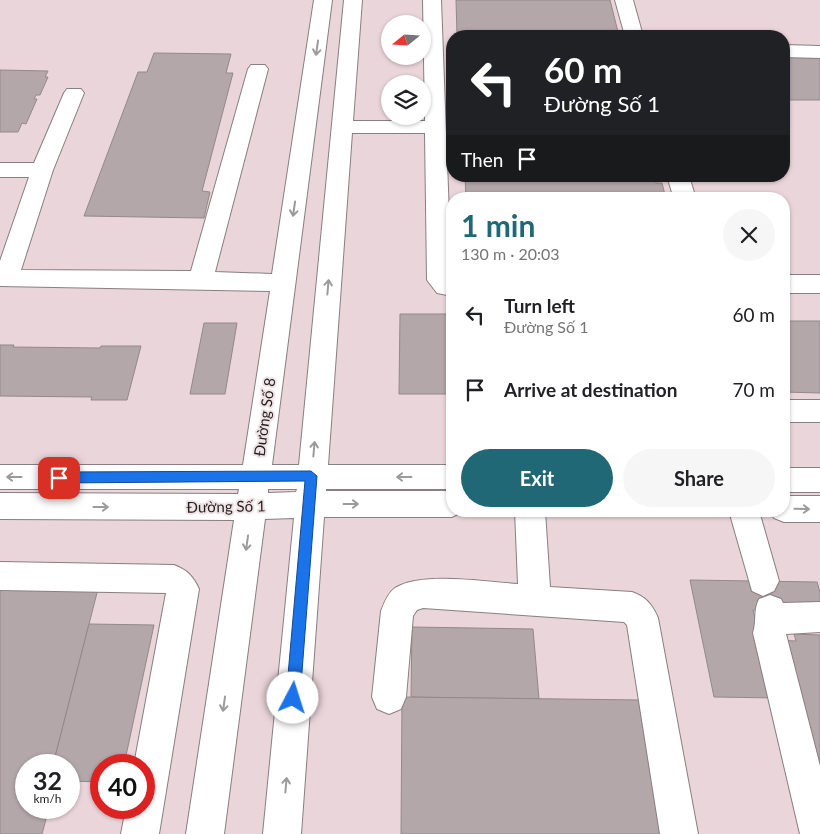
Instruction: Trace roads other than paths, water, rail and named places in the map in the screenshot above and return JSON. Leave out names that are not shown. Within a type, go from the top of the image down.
[{"type":"street","name":"Đường Số 8","points":[[205,834],[324,0]]},
{"type":"street","points":[[282,834],[353,0]]},
{"type":"street","points":[[432,0],[440,280],[446,287]]},
{"type":"street","points":[[624,0],[632,30]]},
{"type":"street","points":[[790,51],[820,52]]},
{"type":"street","points":[[201,280],[258,69]]},
{"type":"street","points":[[74,93],[42,170],[3,286],[201,280],[283,284]]},
{"type":"street","points":[[342,128],[435,127]]},
{"type":"street","points":[[0,170],[42,170]]},
{"type":"street","points":[[790,284],[820,284]]},
{"type":"street","points":[[790,411],[820,411]]},
{"type":"street","name":"Đường Số 1","points":[[0,477],[256,478],[310,490],[446,503]]},
{"type":"street","name":"Đường Số 1","points":[[0,506],[252,507],[310,490],[446,478]]},
{"type":"street","points":[[790,480],[820,480]]},
{"type":"street","points":[[790,509],[820,510]]},
{"type":"street","points":[[530,517],[535,601]]},
{"type":"street","points":[[746,517],[769,604],[769,632],[819,834]]},
{"type":"street","points":[[0,576],[174,579],[184,589],[140,834]]},
{"type":"street","points":[[389,697],[397,611],[406,599],[423,593],[632,607],[642,618],[679,834]]},
{"type":"street","points":[[769,604],[784,618],[820,617]]}]
